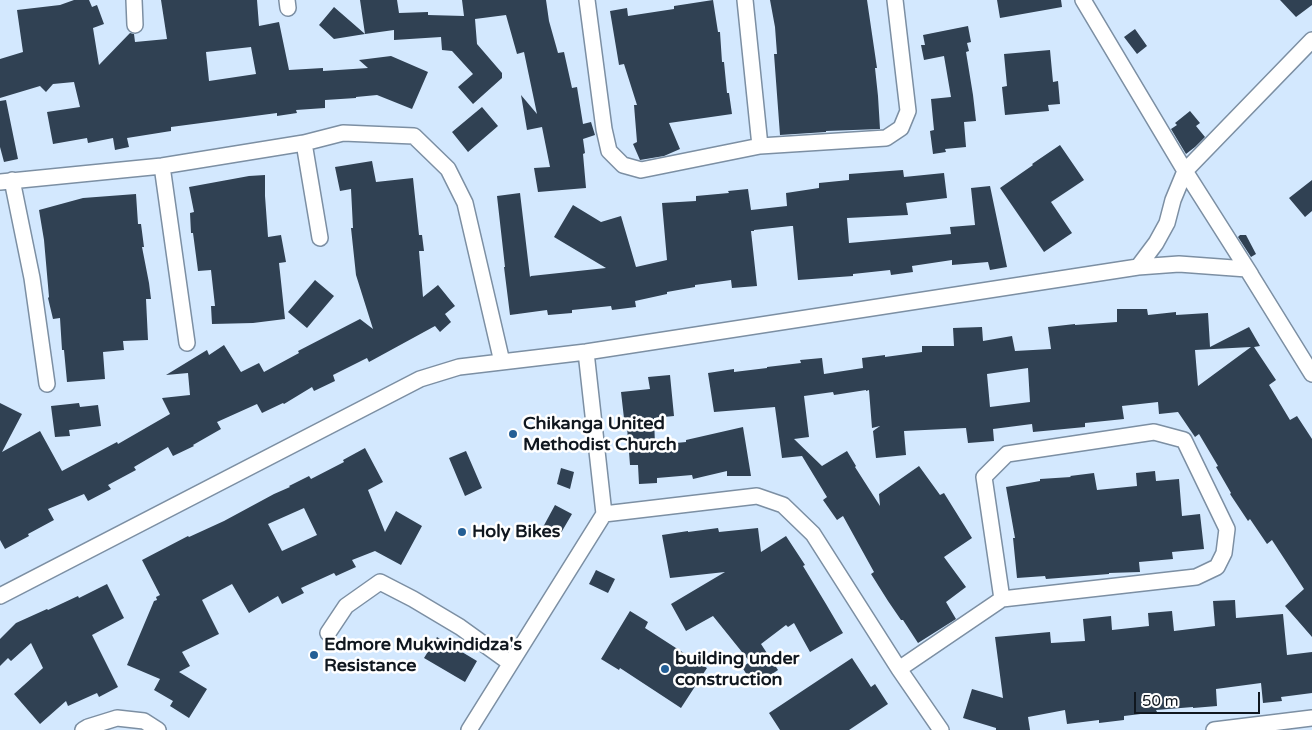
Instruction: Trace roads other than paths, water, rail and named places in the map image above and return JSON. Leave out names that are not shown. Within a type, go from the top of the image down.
[{"type":"street","points":[[134,0],[134,24]]},
{"type":"street","points":[[587,0],[604,129],[609,151],[623,165],[641,170],[760,146],[886,138],[901,128],[908,111],[895,0]]},
{"type":"street","points":[[745,0],[760,146]]},
{"type":"street","points":[[1083,0],[1185,171],[1312,373]]},
{"type":"street","points":[[1138,267],[1156,243],[1167,223],[1173,200],[1185,171],[1312,40]]},
{"type":"street","points":[[47,384],[32,278],[6,181],[162,166],[304,143],[343,133],[414,136],[448,168],[464,203],[502,362]]},
{"type":"street","points":[[304,143],[320,238]]},
{"type":"street","points":[[162,166],[187,343]]},
{"type":"street","points":[[0,596],[420,378],[460,367],[586,352],[1138,267],[1179,264],[1247,269]]},
{"type":"street","points":[[469,730],[604,514],[586,352]]},
{"type":"street","points":[[899,669],[1002,598],[1196,577],[1216,567],[1224,553],[1227,529],[1184,440],[1154,432],[1007,454],[984,477],[1002,598]]},
{"type":"street","points":[[604,514],[757,496],[783,505],[812,534],[899,669],[941,730]]},
{"type":"street","points":[[328,633],[346,606],[380,582],[460,627],[510,664]]},
{"type":"street","points":[[83,730],[117,718],[144,721],[158,730]]},
{"type":"street","points":[[1214,730],[1312,718]]},
{"type":"place","name":"Chikanga United Methodist Church","points":[[513,434]]},
{"type":"place","name":"Holy Bikes","points":[[462,532]]},
{"type":"place","name":"Edmore Mukwindidza's Resistance","points":[[314,655]]},
{"type":"place","name":"building under construction","points":[[665,669]]}]
